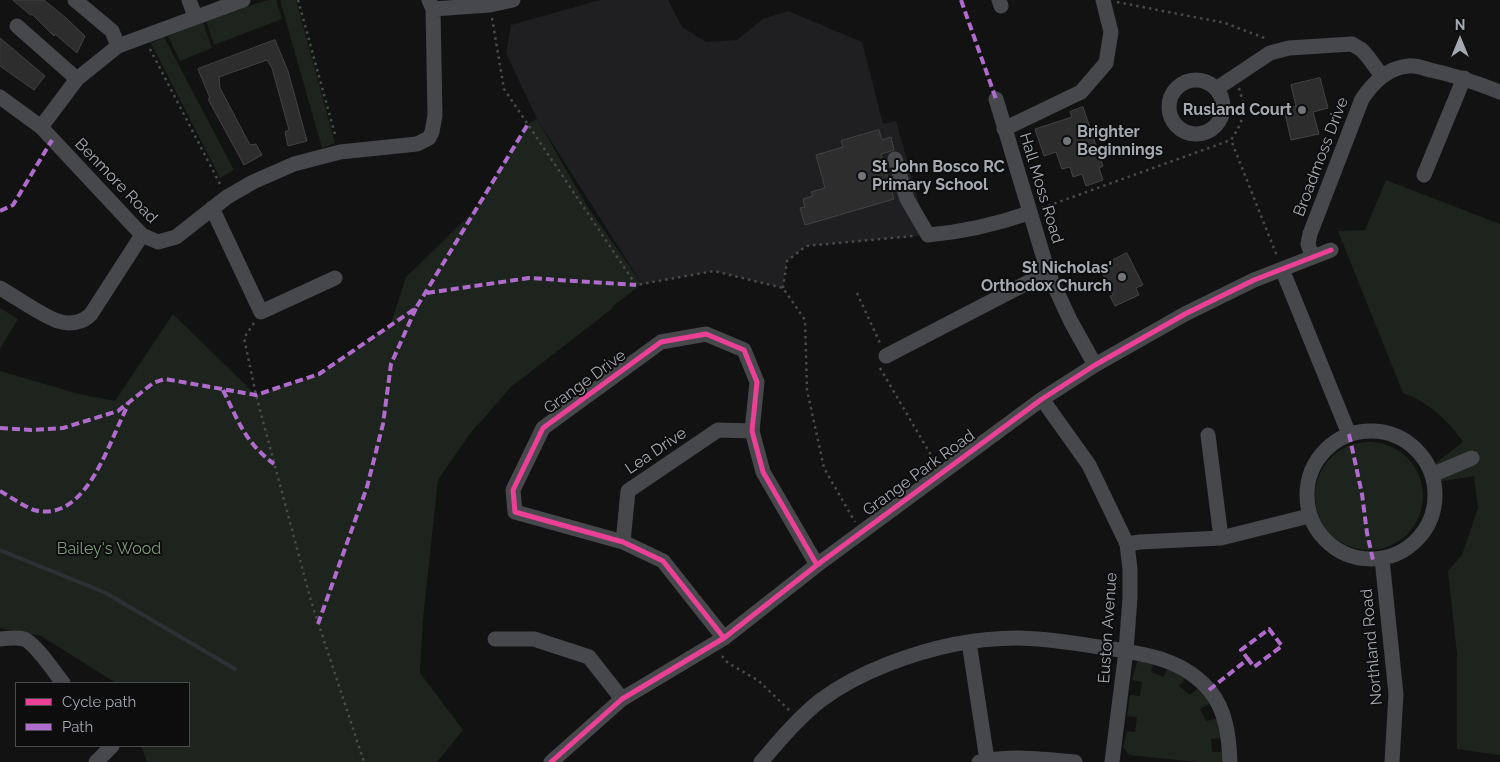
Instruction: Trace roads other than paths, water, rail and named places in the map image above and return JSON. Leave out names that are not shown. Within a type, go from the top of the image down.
[{"type":"street","points":[[75,0],[112,31],[118,46]]},
{"type":"street","points":[[189,0],[195,16]]},
{"type":"street","points":[[41,127],[77,79],[118,46],[195,16],[243,0]]},
{"type":"street","points":[[431,5],[490,6],[513,0]]},
{"type":"street","points":[[1004,129],[1081,92],[1106,63],[1112,32],[1103,0]]},
{"type":"street","name":"Benmore Road","points":[[0,97],[41,127],[142,235],[158,242],[170,240],[227,196],[288,167],[340,152],[417,144],[429,138],[435,115],[431,5]]},
{"type":"street","points":[[17,26],[77,79]]},
{"type":"street","points":[[1216,89],[1270,54],[1289,48],[1352,44],[1362,50],[1382,76]]},
{"type":"street","name":"Broadmoss Drive","points":[[1312,256],[1308,244],[1310,234],[1362,99],[1371,86],[1382,76],[1394,69],[1409,65],[1464,78],[1500,92]]},
{"type":"street","points":[[1424,175],[1464,78]]},
{"type":"street","name":"Hall Moss Road","points":[[996,100],[1048,272],[1070,320],[1095,365]]},
{"type":"street","points":[[895,159],[907,199],[928,235],[950,233],[1009,220],[1029,213]]},
{"type":"street","points":[[212,208],[261,312],[335,278]]},
{"type":"street","points":[[0,288],[59,322],[71,323],[84,320],[91,314],[142,235]]},
{"type":"street","name":"Grange Park Road","points":[[551,762],[622,699],[718,642],[861,531],[1042,399],[1095,365],[1185,314],[1254,280],[1331,250]]},
{"type":"street","points":[[1282,269],[1349,434]]},
{"type":"street","points":[[886,356],[1048,272]]},
{"type":"street","name":"Grange Drive","points":[[718,642],[663,561],[623,542],[515,512],[513,490],[543,428],[661,342],[706,334],[744,350],[757,382],[752,432],[763,472],[817,565]]},
{"type":"street","name":"Euston Avenue","points":[[1042,399],[1089,465],[1127,544],[1130,569],[1130,598],[1126,651],[1112,762]]},
{"type":"street","name":"Lea Drive","points":[[623,542],[628,491],[718,430],[752,432]]},
{"type":"street","points":[[1373,431],[1396,436],[1416,449],[1425,460],[1434,481],[1435,503],[1431,518],[1420,538],[1410,547],[1382,559],[1359,559],[1341,553],[1323,539],[1309,516],[1306,495],[1307,483],[1313,466],[1326,449],[1349,434],[1373,431]]},
{"type":"street","points":[[1208,435],[1221,538]]},
{"type":"street","points":[[1431,472],[1434,474],[1472,458]]},
{"type":"street","points":[[1127,544],[1221,538],[1309,516]]},
{"type":"street","name":"Northland Road","points":[[1382,559],[1396,694],[1392,762]]},
{"type":"street","points":[[0,638],[13,637],[25,640],[39,652],[62,682]]},
{"type":"street","points":[[760,762],[821,700],[850,682],[887,664],[927,651],[969,642],[1018,638],[1126,651],[1159,658],[1180,666],[1198,678],[1209,690],[1222,711],[1230,762]]},
{"type":"street","points":[[495,640],[534,640],[589,658],[622,699]]},
{"type":"street","points":[[969,642],[983,761],[1040,758],[1075,762]]},
{"type":"street","points":[[96,762],[111,747]]},
{"type":"waterway","points":[[0,550],[106,593],[235,669]]},
{"type":"place","name":"Rusland Court","points":[[1302,110]]},
{"type":"place","name":"Brighter Beginnings","points":[[1067,141]]},
{"type":"place","name":"St John Bosco RC Primary School","points":[[862,176]]},
{"type":"place","name":"St Nicholas' Orthodox Church","points":[[1122,277]]},
{"type":"park label","name":"Bailey's Wood","points":[[109,549]]}]
